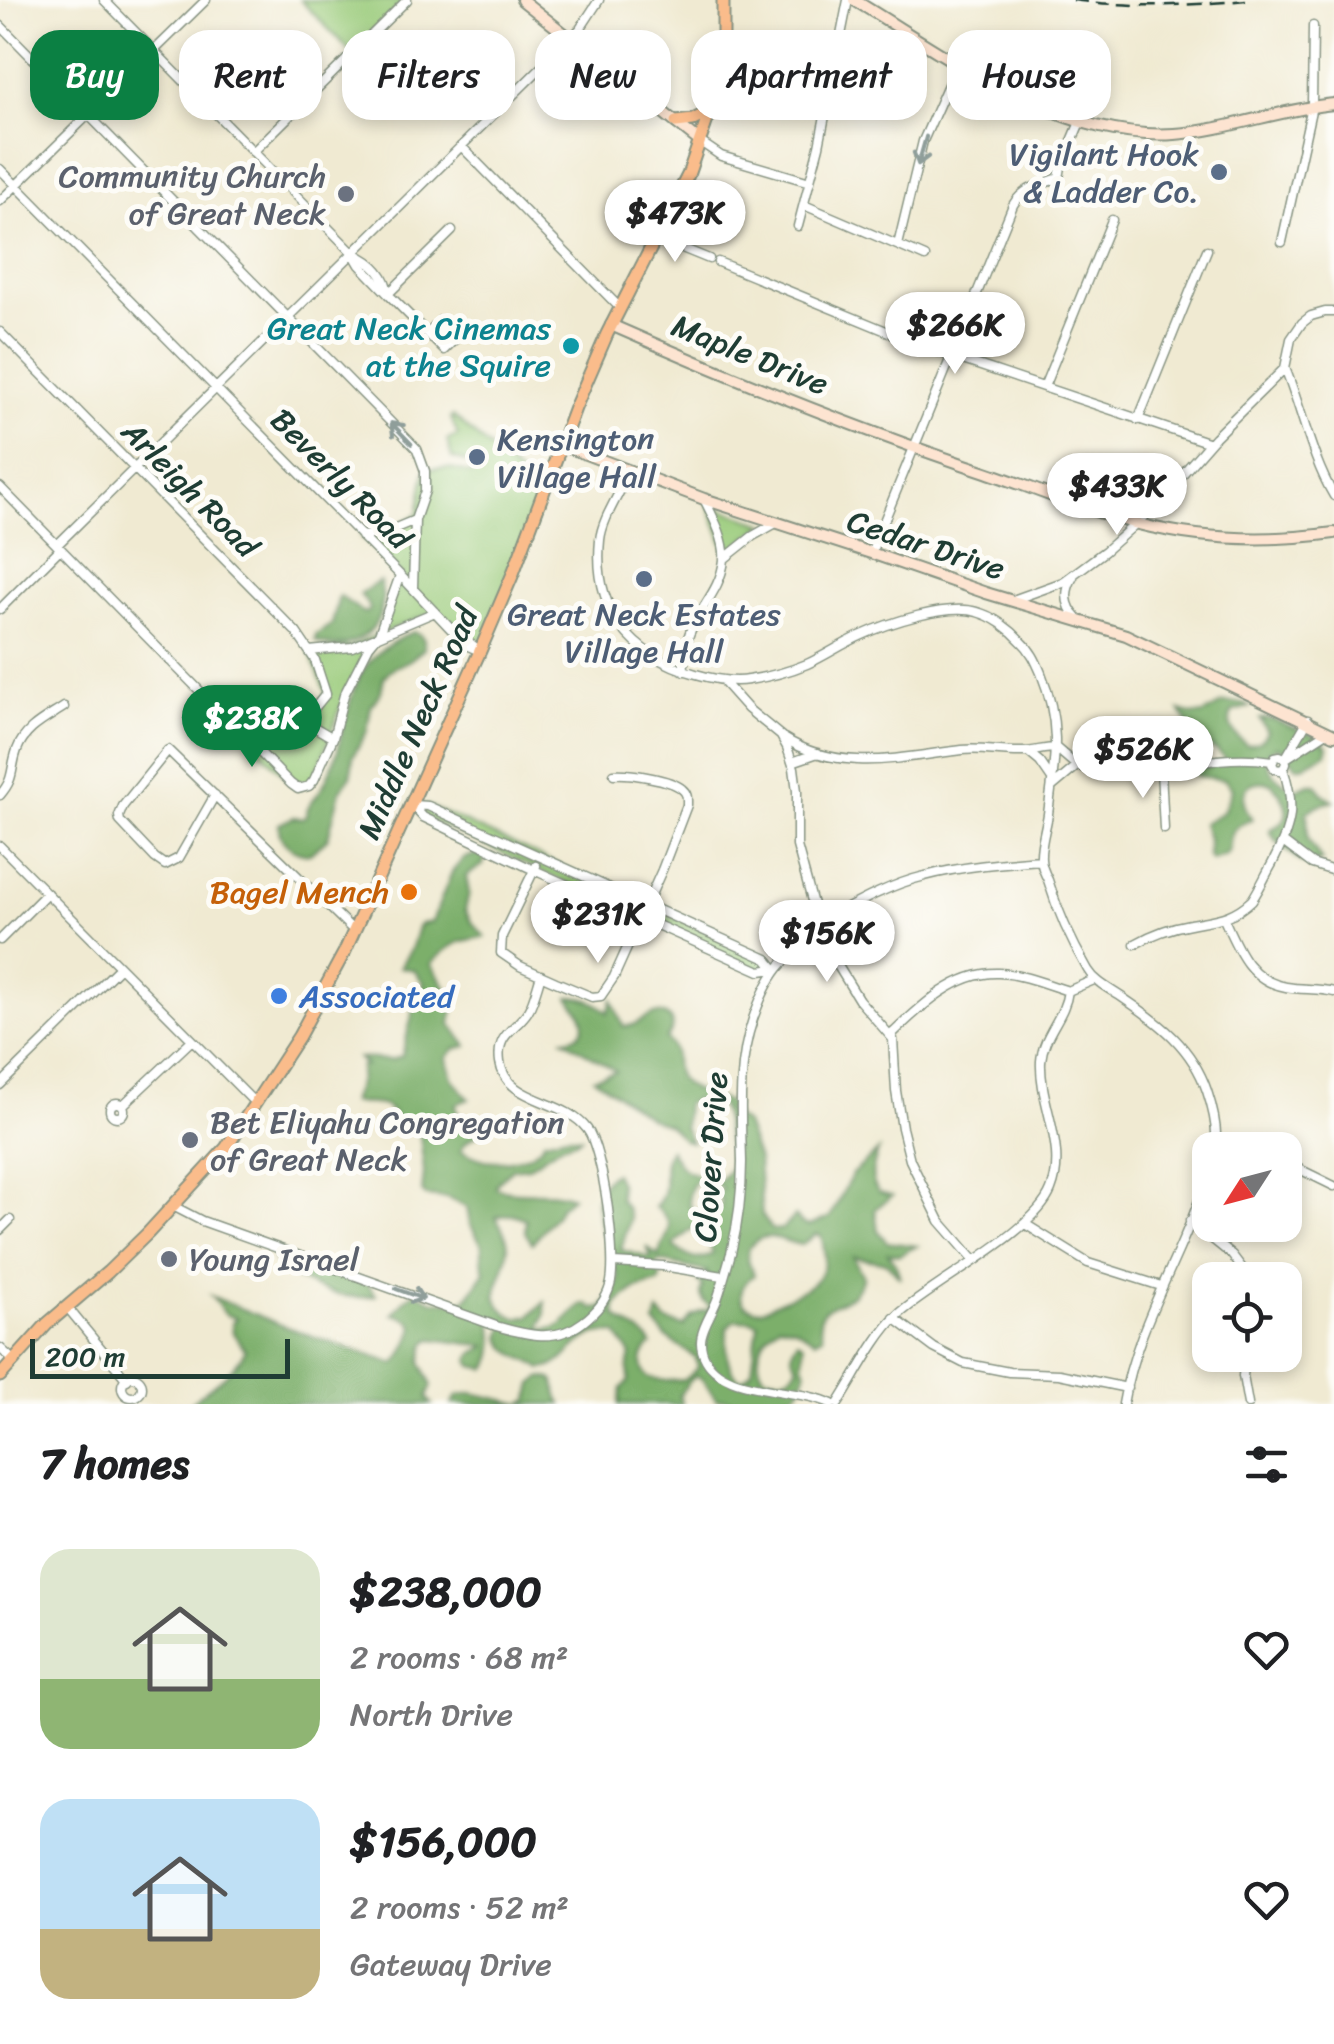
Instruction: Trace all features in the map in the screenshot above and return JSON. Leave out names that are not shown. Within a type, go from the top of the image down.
[{"type":"main road","name":"Middle Neck Road","points":[[723,0],[723,30]]},
{"type":"main road","points":[[676,122],[693,120]]},
{"type":"main road","name":"Middle Neck Road","points":[[0,1376],[30,1341],[108,1272],[226,1148],[299,1036],[354,931],[412,805],[512,576],[611,325],[688,175],[707,120]]},
{"type":"street","points":[[104,0],[133,30]]},
{"type":"street","points":[[159,44],[206,0]]},
{"type":"street","points":[[253,152],[407,0]]},
{"type":"street","points":[[522,0],[560,30]]},
{"type":"street","points":[[579,30],[599,0]]},
{"type":"street","points":[[798,226],[851,0],[947,56]]},
{"type":"street","points":[[0,26],[30,56]]},
{"type":"street","points":[[1282,242],[1312,106],[1313,26]]},
{"type":"street","points":[[159,56],[428,334]]},
{"type":"street","points":[[0,610],[134,468],[535,73]]},
{"type":"street","points":[[898,245],[924,141],[947,88]]},
{"type":"street","points":[[1074,120],[1123,132],[1178,134],[1334,104]]},
{"type":"street","points":[[671,118],[721,156],[810,182]]},
{"type":"street","points":[[0,201],[82,120]]},
{"type":"street","points":[[94,120],[420,454],[425,491],[415,520],[413,588]]},
{"type":"street","points":[[871,552],[1012,204],[1026,190],[1059,178],[1080,122]]},
{"type":"street","points":[[461,146],[620,307]]},
{"type":"street","name":"Beverly Road","points":[[0,169],[466,645],[480,651]]},
{"type":"street","points":[[804,206],[925,257]]},
{"type":"street","points":[[1044,388],[1112,220]]},
{"type":"street","points":[[388,294],[452,231]]},
{"type":"street","points":[[655,237],[951,356],[1210,444]]},
{"type":"street","points":[[1138,420],[1207,250]]},
{"type":"street","points":[[1334,312],[1311,316],[1302,322],[1291,339],[1286,368],[1314,456],[1334,496]]},
{"type":"street","name":"Maple Drive","points":[[611,325],[914,448],[1136,523],[1236,538],[1334,534]]},
{"type":"street","name":"Arleigh Road","points":[[0,332],[296,632],[316,660],[326,694]]},
{"type":"street","points":[[1013,600],[1056,586],[1136,523],[1286,368]]},
{"type":"street","points":[[562,443],[608,462]]},
{"type":"street","name":"Cedar Drive","points":[[562,443],[586,460],[608,462],[704,500],[1126,635],[1331,733]]},
{"type":"street","points":[[629,471],[601,534],[600,568],[605,597],[619,625],[635,643],[684,671],[743,682],[795,669],[859,636],[949,610],[978,612],[1015,634],[1035,658],[1051,702],[1057,734],[1041,860],[1060,916],[1094,980],[1161,1024],[1180,1042],[1202,1075],[1216,1132]]},
{"type":"street","points":[[0,488],[296,788],[312,783],[334,738],[344,695],[379,634],[400,575]]},
{"type":"street","points":[[684,671],[687,637],[716,584],[724,559],[714,520],[704,500]]},
{"type":"street","points":[[362,536],[380,534],[415,520]]},
{"type":"street","points":[[724,559],[776,523]]},
{"type":"street","points":[[1075,573],[1066,600],[1077,618]]},
{"type":"street","points":[[978,612],[986,592]]},
{"type":"street","points":[[309,651],[352,648],[435,612]]},
{"type":"street","points":[[723,680],[748,709],[795,745],[861,760],[883,762],[963,750],[1028,752],[1056,748],[1077,766],[1120,774],[1224,758],[1284,759],[1292,806],[1290,822],[1252,900],[1224,918],[1187,924],[1135,944]]},
{"type":"street","points":[[300,726],[326,694],[344,695]]},
{"type":"street","points":[[0,796],[10,784],[18,747],[26,734],[64,706]]},
{"type":"street","points":[[1284,759],[1308,720]]},
{"type":"street","points":[[234,724],[265,733],[300,726],[316,728],[334,738]]},
{"type":"street","points":[[1284,759],[1331,733]]},
{"type":"street","points":[[781,736],[792,762],[797,792],[797,846],[819,927],[859,1000],[891,1035],[896,1091],[910,1160],[940,1220],[974,1260]]},
{"type":"street","points":[[215,795],[179,858],[170,864],[155,858],[120,821],[123,806],[168,750],[215,795],[354,931]]},
{"type":"street","points":[[1028,752],[1040,762],[1052,784]]},
{"type":"street","points":[[792,762],[818,753]]},
{"type":"street","points":[[1272,761],[1274,769],[1283,770]]},
{"type":"street","points":[[1052,784],[1077,766]]},
{"type":"street","points":[[1160,770],[1164,829]]},
{"type":"street","points":[[540,858],[500,946],[503,956],[592,997],[601,996],[646,906],[687,805],[687,797],[678,787],[639,775],[614,774]]},
{"type":"street","points":[[412,805],[438,810],[766,959],[775,969]]},
{"type":"street","points":[[412,805],[432,822],[640,919],[760,971],[775,969]]},
{"type":"street","points":[[432,822],[438,810]]},
{"type":"street","points":[[1283,842],[1312,864],[1334,871]]},
{"type":"street","points":[[0,846],[256,1104]]},
{"type":"street","name":"Clover Drive","points":[[614,1263],[723,1276],[740,1194],[740,1104],[744,1056],[754,1017],[775,969],[819,927],[870,896],[924,876],[988,864],[1041,860]]},
{"type":"street","points":[[0,940],[47,893]]},
{"type":"street","points":[[1224,918],[1241,957],[1252,971],[1286,988],[1334,992]]},
{"type":"street","points":[[726,956],[732,944]]},
{"type":"street","points":[[0,1085],[120,966]]},
{"type":"street","points":[[891,1035],[936,994],[982,974],[1016,975],[1068,991],[1094,980]]},
{"type":"street","points":[[173,1206],[202,1220],[496,1326],[550,1336],[574,1329],[601,1304],[610,1286],[614,1263],[598,1150],[590,1132],[568,1112],[519,1091],[501,1068],[502,1042],[528,1012],[541,976]]},
{"type":"street","points":[[723,1276],[700,1338],[702,1354],[712,1370],[726,1378],[835,1404],[894,1318],[1025,1224],[1043,1206],[1056,1175],[1056,1150],[1042,1086],[1042,1056],[1045,1039],[1066,1006],[1068,991]]},
{"type":"street","points":[[123,1105],[192,1040]]},
{"type":"street","points":[[1302,1170],[1334,1186]]},
{"type":"street","points":[[1123,1404],[1142,1334],[1192,1216]]},
{"type":"street","points":[[0,1230],[10,1220]]},
{"type":"street","points":[[1190,1222],[1238,1262]]},
{"type":"street","points":[[1025,1224],[1088,1263],[1161,1286]]},
{"type":"street","points":[[67,1307],[126,1380]]},
{"type":"street","points":[[894,1318],[934,1348],[963,1363],[1008,1372],[1071,1376],[1126,1388]]},
{"type":"street","points":[[0,1348],[14,1360]]},
{"type":"street","points":[[1244,1372],[1248,1404]]},
{"type":"green space","points":[[300,0],[407,0],[377,30],[342,30],[342,43]]},
{"type":"green space","points":[[453,416],[543,495],[480,651],[435,612],[379,634],[400,575],[361,536],[381,534],[418,514],[425,471],[442,468],[471,474],[478,469],[452,458],[447,440],[458,436]]},
{"type":"green space","points":[[709,505],[765,524],[727,553]]},
{"type":"green space","points":[[380,581],[383,596],[379,617],[366,634],[348,644],[315,641],[316,635],[332,624],[339,596],[368,612],[370,608],[360,594]]},
{"type":"green space","points":[[413,632],[424,640],[424,649],[384,677],[381,692],[371,706],[367,731],[353,756],[351,776],[340,791],[328,838],[310,854],[292,849],[283,841],[279,824],[306,815],[323,786],[359,678],[384,648]]},
{"type":"green space","points":[[379,634],[340,708],[314,780],[298,789],[234,724],[251,731],[300,726],[326,693],[309,651],[352,647]]},
{"type":"green space","points":[[1222,703],[1249,707],[1233,711],[1230,721],[1235,734],[1247,745],[1259,742],[1265,735],[1260,719],[1265,719],[1312,734],[1328,746],[1326,753],[1303,766],[1296,766],[1276,747],[1267,754],[1272,771],[1285,783],[1295,790],[1316,784],[1334,801],[1307,812],[1308,839],[1322,861],[1301,862],[1275,839],[1270,830],[1284,820],[1286,805],[1271,783],[1261,782],[1245,791],[1245,804],[1252,819],[1235,830],[1226,855],[1212,860],[1208,857],[1203,823],[1223,812],[1232,789],[1225,780],[1181,769],[1204,768],[1227,760],[1201,743],[1180,711],[1202,714]]},
{"type":"green space","points":[[412,805],[428,806],[767,959],[775,969],[760,971],[423,817]]},
{"type":"green space","points":[[481,852],[485,855],[483,865],[466,876],[469,893],[465,910],[485,937],[455,944],[431,964],[454,1000],[451,1025],[467,1046],[454,1049],[447,1058],[452,1078],[469,1099],[456,1104],[460,1118],[492,1124],[466,1142],[461,1151],[485,1160],[510,1160],[534,1152],[544,1140],[566,1135],[581,1137],[528,1167],[512,1169],[497,1183],[496,1188],[505,1191],[572,1197],[532,1243],[525,1232],[526,1219],[513,1214],[496,1217],[508,1247],[496,1295],[498,1303],[517,1319],[529,1316],[545,1302],[540,1328],[547,1329],[559,1326],[583,1304],[592,1309],[602,1308],[616,1287],[618,1276],[597,1211],[598,1194],[606,1179],[614,1173],[620,1200],[630,1219],[621,1250],[649,1258],[647,1247],[658,1256],[669,1230],[667,1219],[655,1207],[663,1193],[670,1149],[680,1166],[690,1172],[719,1181],[730,1168],[725,1124],[718,1103],[696,1099],[686,1104],[684,1127],[691,1142],[683,1140],[669,1125],[650,1118],[594,1078],[616,1071],[562,1038],[575,1037],[584,1024],[569,997],[590,1000],[608,1013],[612,1000],[623,1026],[661,1014],[671,1022],[666,1039],[675,1053],[678,1076],[695,1090],[734,1105],[727,1110],[745,1124],[758,1160],[762,1215],[772,1230],[782,1229],[795,1216],[809,1226],[830,1217],[853,1173],[878,1151],[874,1183],[879,1193],[892,1196],[875,1209],[878,1231],[887,1242],[917,1246],[899,1255],[888,1253],[900,1278],[887,1263],[853,1257],[863,1277],[854,1293],[823,1312],[823,1336],[815,1340],[794,1327],[779,1324],[768,1334],[759,1354],[764,1375],[779,1378],[791,1374],[798,1366],[792,1356],[793,1348],[798,1340],[804,1344],[806,1371],[796,1393],[740,1404],[717,1400],[696,1376],[679,1396],[682,1404],[619,1404],[622,1388],[629,1381],[631,1355],[617,1334],[591,1336],[560,1362],[542,1369],[508,1349],[501,1338],[505,1324],[498,1318],[492,1320],[494,1352],[486,1369],[473,1366],[469,1360],[486,1346],[432,1339],[426,1343],[421,1362],[432,1386],[427,1397],[432,1404],[189,1404],[227,1373],[245,1350],[233,1333],[236,1318],[226,1315],[211,1296],[286,1327],[395,1364],[413,1330],[412,1322],[393,1314],[407,1298],[416,1292],[434,1301],[461,1302],[485,1272],[482,1245],[470,1224],[467,1208],[422,1192],[420,1135],[404,1127],[386,1107],[351,1102],[361,1065],[366,1066],[358,1058],[391,1060],[402,1056],[424,983],[414,970],[400,967],[418,927],[432,922],[452,872],[463,859]],"holes":[[[694,1182],[711,1182],[722,1188],[718,1195],[720,1208],[691,1209]],[[694,1227],[710,1228],[708,1242],[713,1253],[702,1259],[688,1256],[674,1246]],[[816,1234],[821,1236],[823,1269],[812,1284],[762,1309],[748,1307],[741,1294],[754,1275],[748,1262],[748,1249],[754,1242],[773,1237],[802,1245]],[[660,1261],[708,1272],[698,1282],[703,1286],[703,1299],[714,1309],[697,1313],[684,1326],[666,1321],[659,1312],[655,1323],[665,1336],[696,1358],[698,1368],[684,1380],[647,1377],[642,1360],[652,1345],[615,1314],[617,1303],[636,1289],[659,1283],[655,1264]],[[733,1321],[758,1323],[752,1371],[740,1379],[729,1363],[727,1328]]]},
{"type":"green space","points":[[281,1257],[297,1267],[315,1264],[366,1282],[376,1295],[351,1297],[306,1283],[274,1259]]},
{"type":"green space","points":[[542,1377],[552,1379],[562,1404],[522,1404],[529,1400],[533,1384]]},
{"type":"green space","points":[[472,1393],[522,1404],[452,1404],[457,1396]]},
{"type":"railway","points":[[1073,0],[1160,5],[1246,0]]},
{"type":"place","name":"Vigilant Hook & Ladder Co.","points":[[1219,172]]},
{"type":"place","name":"Community Church of Great Neck","points":[[346,194]]},
{"type":"place","name":"Great Neck Cinemas at the Squire","points":[[571,346]]},
{"type":"place","name":"Kensington Village Hall","points":[[477,457]]},
{"type":"place","name":"Great Neck Estates Village Hall","points":[[644,579]]},
{"type":"place","name":"Bagel Mench","points":[[409,892]]},
{"type":"place","name":"Associated","points":[[279,996]]},
{"type":"place","name":"Bet Eliyahu Congregation of Great Neck","points":[[190,1140]]},
{"type":"place","name":"Young Israel","points":[[169,1259]]}]
